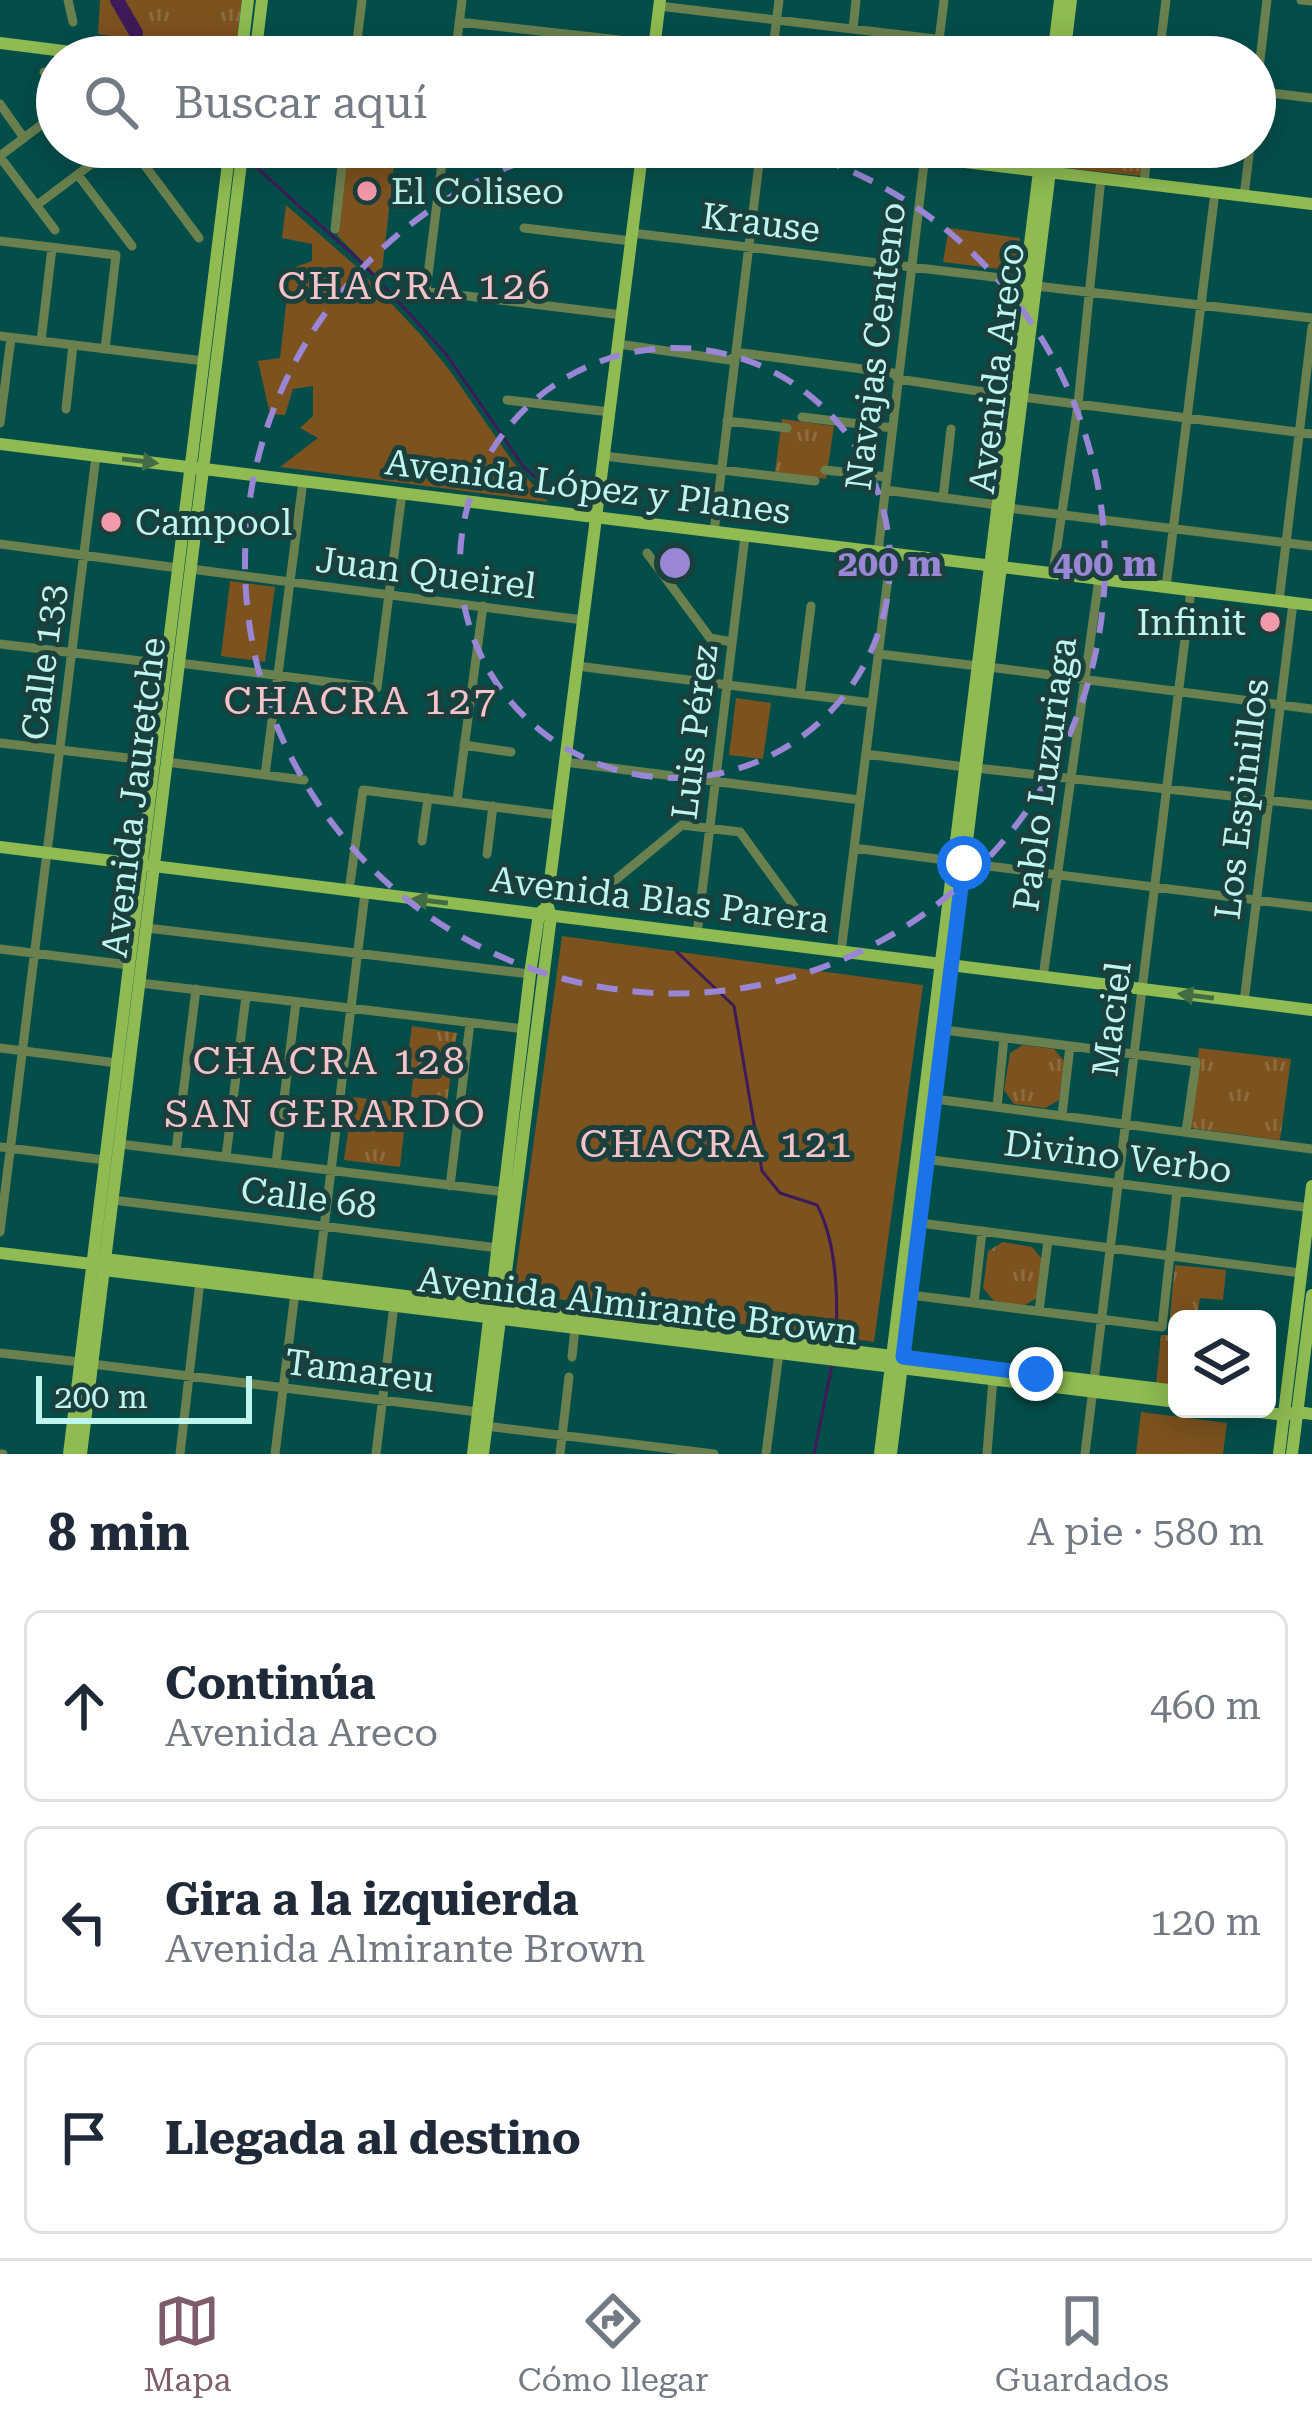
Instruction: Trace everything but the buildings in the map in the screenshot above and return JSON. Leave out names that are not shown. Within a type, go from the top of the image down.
[{"type":"main road","points":[[244,36],[248,0]]},
{"type":"main road","points":[[258,36],[262,0]]},
{"type":"main road","points":[[1058,36],[1060,0]]},
{"type":"main road","points":[[1062,36],[1071,0]]},
{"type":"main road","points":[[656,36],[659,3]]},
{"type":"main road","points":[[0,44],[36,48]]},
{"type":"main road","name":"Avenida Jauretche","points":[[197,468],[204,361],[227,168]]},
{"type":"main road","name":"Avenida Jauretche","points":[[101,1264],[105,1160],[129,965],[148,866],[240,168]]},
{"type":"main road","points":[[473,1454],[640,168]]},
{"type":"main road","points":[[1026,168],[1312,204]]},
{"type":"main road","name":"Avenida Areco","points":[[891,1454],[897,1362],[1046,168]]},
{"type":"main road","name":"Avenida López y Planes","points":[[0,444],[1312,605]]},
{"type":"main road","name":"Avenida Blas Parera","points":[[0,848],[1312,1010]]},
{"type":"main road","name":"Avenida Jauretche","points":[[69,1454],[113,1200],[146,928],[148,866]]},
{"type":"main road","points":[[483,1454],[498,1248],[530,974],[546,912]]},
{"type":"main road","name":"Avenida Areco","points":[[880,1454],[911,1295],[922,1159],[944,1030],[946,965]]},
{"type":"main road","points":[[1292,1454],[1301,1273],[1312,1186]]},
{"type":"main road","name":"Avenida Almirante Brown","points":[[0,1253],[317,1285],[495,1312],[1093,1386],[1168,1400]]},
{"type":"main road","name":"Avenida Almirante Brown","points":[[101,1264],[200,1282],[495,1312],[575,1328],[897,1362],[993,1379],[1168,1390]]},
{"type":"main road","points":[[1279,1454],[1309,1344],[1312,1295]]},
{"type":"main road","name":"Avenida Jauretche","points":[[81,1454],[86,1364]]},
{"type":"street","points":[[68,0],[73,22]]},
{"type":"street","points":[[358,36],[362,0]]},
{"type":"street","points":[[457,36],[462,0]]},
{"type":"street","points":[[774,36],[779,0]]},
{"type":"street","points":[[853,29],[856,0]]},
{"type":"street","points":[[939,36],[944,0]]},
{"type":"street","points":[[1162,36],[1166,0]]},
{"type":"street","points":[[1263,36],[1267,0]]},
{"type":"street","points":[[1300,0],[1312,2]]},
{"type":"street","points":[[659,3],[913,36]]},
{"type":"street","points":[[459,22],[553,36]]},
{"type":"street","points":[[1276,94],[1312,98]]},
{"type":"street","points":[[0,104],[24,138]]},
{"type":"street","points":[[36,129],[0,156],[56,230]]},
{"type":"street","points":[[37,205],[86,168]]},
{"type":"street","points":[[147,168],[199,238]]},
{"type":"street","points":[[335,229],[342,168]]},
{"type":"street","points":[[441,168],[426,291],[622,315]]},
{"type":"street","points":[[714,532],[758,168]]},
{"type":"street","name":"Navajas Centeno","points":[[841,952],[879,654],[885,490],[924,168]]},
{"type":"street","points":[[1144,184],[1146,168]]},
{"type":"street","points":[[1244,196],[1247,168]]},
{"type":"street","points":[[78,175],[131,247]]},
{"type":"street","points":[[1053,573],[1078,404],[1101,178]]},
{"type":"street","points":[[1166,587],[1215,192]]},
{"type":"street","name":"Krause","points":[[524,228],[749,247],[1312,322]]},
{"type":"street","points":[[0,241],[116,255],[105,349]]},
{"type":"street","points":[[41,341],[52,248]]},
{"type":"street","name":"Los Espinillos","points":[[1244,1002],[1280,705],[1286,543],[1312,322]]},
{"type":"street","points":[[0,423],[5,337],[204,361]]},
{"type":"street","points":[[618,344],[729,360],[742,353],[1017,396],[1312,434]]},
{"type":"street","points":[[66,409],[73,345]]},
{"type":"street","points":[[507,400],[610,412]]},
{"type":"street","points":[[802,417],[893,428]]},
{"type":"street","points":[[728,422],[787,428]]},
{"type":"street","points":[[943,498],[951,429]]},
{"type":"street","name":"Calle 133","points":[[0,1232],[5,1148],[22,1051],[96,455]]},
{"type":"street","points":[[604,456],[814,482]]},
{"type":"street","points":[[826,470],[887,477]]},
{"type":"street","points":[[265,775],[303,481]]},
{"type":"street","points":[[885,490],[1312,546]]},
{"type":"street","points":[[0,644],[377,688],[402,493]]},
{"type":"street","name":"Luis Pérez","points":[[697,934],[746,536]]},
{"type":"street","name":"Juan Queirel","points":[[0,544],[583,620]]},
{"type":"street","points":[[647,553],[710,638],[732,642]]},
{"type":"street","name":"Pablo Luzuriaga","points":[[1043,977],[1099,579]]},
{"type":"street","name":"Maciel","points":[[1085,1454],[1191,590]]},
{"type":"street","points":[[457,801],[483,606]]},
{"type":"street","points":[[800,694],[811,606]]},
{"type":"street","points":[[879,654],[1312,709]]},
{"type":"street","points":[[577,666],[872,703]]},
{"type":"street","points":[[0,742],[304,780]]},
{"type":"street","points":[[464,745],[511,752]]},
{"type":"street","points":[[866,754],[1312,805]]},
{"type":"street","points":[[565,762],[860,800]]},
{"type":"street","points":[[349,891],[363,790],[558,815]]},
{"type":"street","points":[[422,841],[428,798]]},
{"type":"street","points":[[487,854],[494,806]]},
{"type":"street","points":[[602,891],[682,825],[710,827],[740,832],[804,920]]},
{"type":"street","points":[[854,848],[1312,907]]},
{"type":"street","points":[[317,1285],[365,893]]},
{"type":"street","points":[[146,928],[530,974]]},
{"type":"street","points":[[0,949],[129,965]]},
{"type":"street","points":[[140,983],[524,1029]]},
{"type":"street","points":[[176,1151],[196,989]]},
{"type":"street","points":[[226,1157],[246,996]]},
{"type":"street","points":[[276,1163],[296,1002]]},
{"type":"street","points":[[450,1186],[470,1023]]},
{"type":"street","points":[[944,1030],[1196,1062],[1186,1132]]},
{"type":"street","points":[[997,1107],[1004,1037]]},
{"type":"street","points":[[1062,1115],[1070,1046]]},
{"type":"street","points":[[0,1048],[117,1063]]},
{"type":"street","points":[[935,1099],[1312,1149]]},
{"type":"street","points":[[120,1144],[505,1192]]},
{"type":"street","points":[[5,1148],[105,1160]]},
{"type":"street","name":"Divino Verbo","points":[[922,1159],[1311,1208]]},
{"type":"street","points":[[911,1295],[1162,1327],[1177,1191]]},
{"type":"street","name":"Calle 68","points":[[113,1200],[498,1248]]},
{"type":"street","points":[[920,1223],[1301,1273]]},
{"type":"street","points":[[974,1303],[982,1232]]},
{"type":"street","points":[[1039,1311],[1048,1240]]},
{"type":"street","points":[[180,1454],[200,1282]]},
{"type":"street","points":[[275,1454],[295,1293]]},
{"type":"street","points":[[376,1454],[394,1305]]},
{"type":"street","points":[[572,1357],[575,1328]]},
{"type":"street","name":"Tamareu","points":[[0,1353],[478,1412]]},
{"type":"street","points":[[766,1454],[779,1353]]},
{"type":"street","points":[[560,1454],[569,1376]]},
{"type":"street","points":[[987,1454],[993,1379]]},
{"type":"street","points":[[486,1426],[714,1454]]},
{"type":"green space","points":[[100,0],[242,0],[237,36],[98,34]]},
{"type":"green space","name":"El Coliseo","points":[[345,168],[394,168],[381,280],[337,235]]},
{"type":"green space","points":[[1065,168],[1142,168],[1141,176]]},
{"type":"green space","points":[[286,205],[358,268],[421,335],[513,462],[548,502],[280,467],[318,438],[300,428],[313,416],[313,386],[293,389],[285,415],[270,414],[258,361],[280,358],[290,269],[312,261],[312,244],[282,238]]},
{"type":"green space","points":[[949,228],[1020,238],[1015,271],[943,262]]},
{"type":"green space","points":[[782,419],[834,426],[826,479],[775,472]]},
{"type":"green space","points":[[230,581],[275,587],[265,662],[221,656]]},
{"type":"green space","points":[[736,698],[771,703],[763,759],[729,755]]},
{"type":"green space","points":[[562,936],[923,985],[874,1342],[513,1293]]},
{"type":"green space","points":[[412,1026],[457,1033],[447,1102],[411,1097],[414,1070],[406,1068]]},
{"type":"green space","points":[[1023,1045],[1054,1049],[1064,1061],[1059,1100],[1045,1108],[1014,1104],[1004,1090],[1010,1053]]},
{"type":"green space","points":[[1199,1048],[1291,1059],[1280,1140],[1191,1128]]},
{"type":"green space","points":[[353,1097],[407,1104],[400,1167],[344,1160]]},
{"type":"green space","points":[[1003,1242],[1032,1247],[1042,1259],[1037,1298],[1023,1306],[994,1301],[983,1288],[988,1251]]},
{"type":"green space","points":[[1175,1265],[1226,1270],[1223,1300],[1200,1298],[1198,1310],[1170,1310]]},
{"type":"green space","points":[[1161,1335],[1168,1335],[1168,1385],[1156,1384]]},
{"type":"green space","points":[[1141,1412],[1227,1423],[1223,1454],[1136,1454]]},
{"type":"waterway","points":[[117,0],[136,33]]},
{"type":"waterway","points":[[257,168],[362,263],[408,312],[446,354],[524,467],[558,498]]},
{"type":"waterway","points":[[677,952],[734,1006],[762,1171],[780,1193],[817,1205],[824,1220],[835,1270],[836,1339]]},
{"type":"waterway","points":[[814,1454],[832,1365]]},
{"type":"place","name":"El Coliseo","points":[[367,191]]},
{"type":"place","name":"Campool","points":[[111,522]]},
{"type":"place","name":"Infinit","points":[[1270,622]]},
{"type":"district","name":"CHACRA 126","points":[[415,285]]},
{"type":"district","name":"CHACRA 127","points":[[361,700]]},
{"type":"district","name":"CHACRA 128","points":[[330,1060]]},
{"type":"district","name":"SAN GERARDO","points":[[326,1113]]},
{"type":"district","name":"CHACRA 121","points":[[717,1143]]},
{"type":"route","points":[[964,863],[903,1357],[1036,1374]]}]
